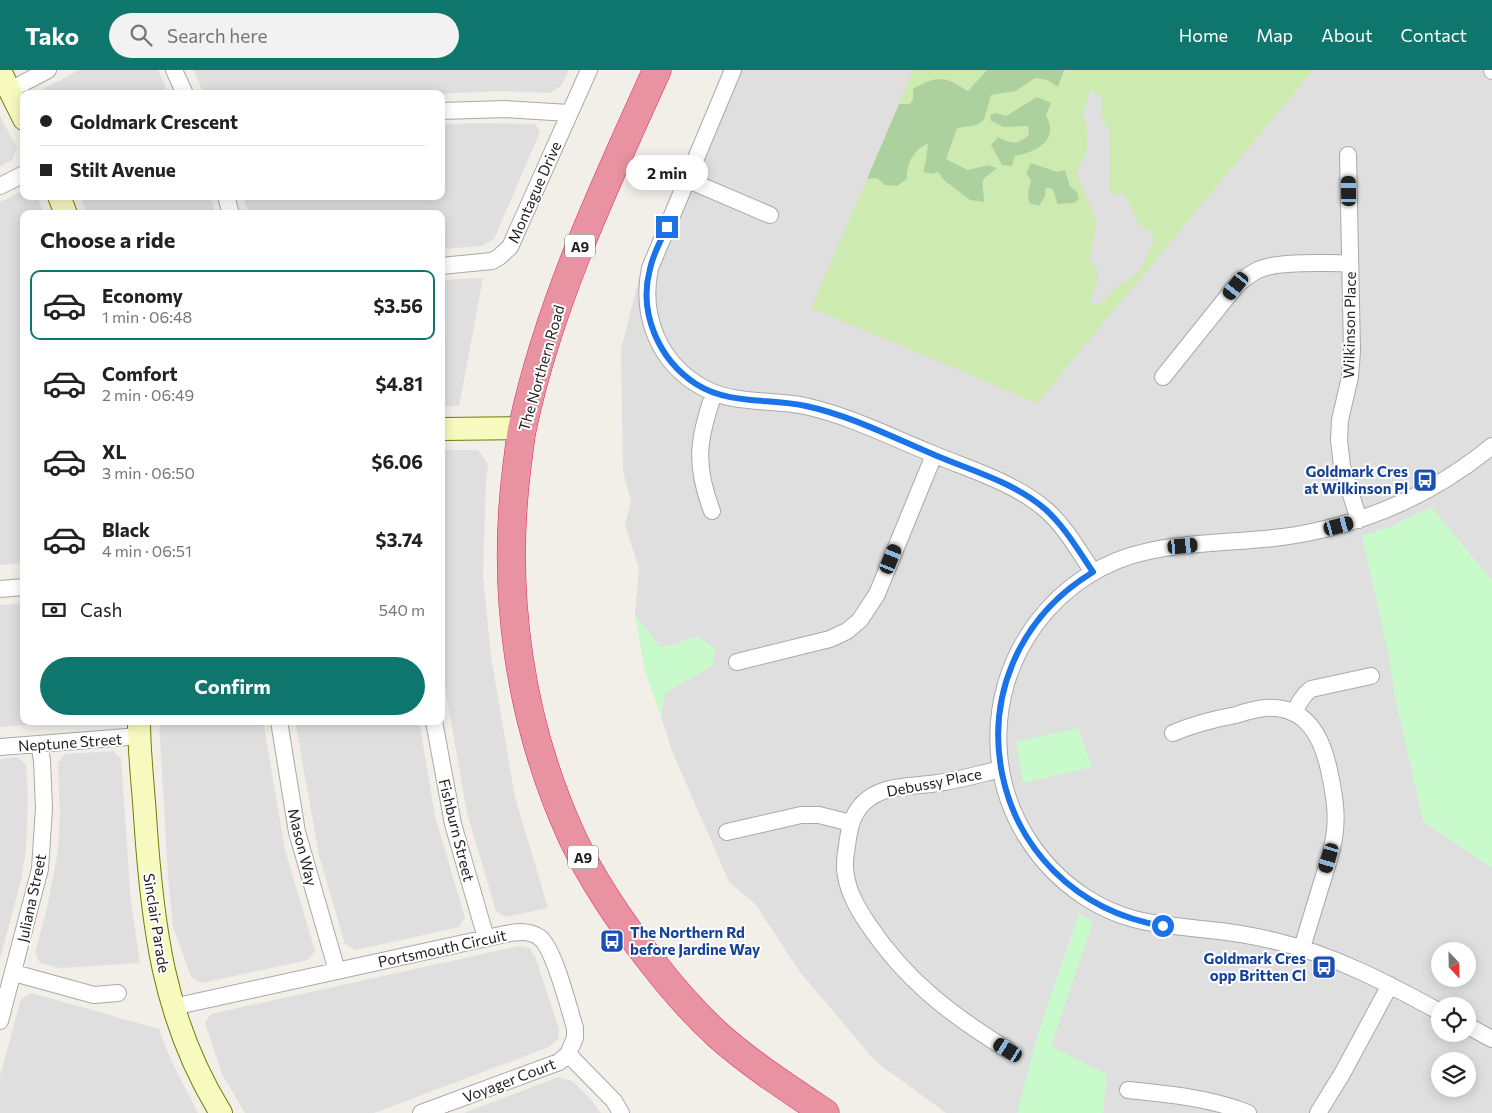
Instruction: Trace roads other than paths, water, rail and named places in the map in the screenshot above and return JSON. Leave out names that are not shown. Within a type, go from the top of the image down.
[{"type":"highway","name":"The Northern Road","points":[[657,70],[598,200],[573,263],[542,353],[522,428],[511,522],[510,558],[514,622],[531,717],[548,777],[573,838],[602,893],[619,919],[663,976],[718,1035],[745,1057],[825,1113]]},
{"type":"street","points":[[20,111],[5,81],[48,70]]},
{"type":"street","points":[[174,70],[183,90]]},
{"type":"street","name":"Montague Drive","points":[[445,266],[492,261],[505,252],[513,241],[589,70]]},
{"type":"street","points":[[733,70],[650,268],[647,287],[648,308],[655,334],[665,354],[684,375],[714,393],[740,400],[783,403],[831,412],[1010,486],[1039,504],[1060,524],[1093,572]]},
{"type":"street","points":[[445,111],[505,109],[569,113]]},
{"type":"street","name":"Wilkinson Place","points":[[1348,155],[1351,366],[1340,420],[1339,440],[1342,466],[1358,520]]},
{"type":"street","points":[[0,186],[20,176]]},
{"type":"street","points":[[688,180],[770,214]]},
{"type":"street","points":[[1162,377],[1236,286],[1250,274],[1280,264],[1350,263]]},
{"type":"street","points":[[712,511],[700,475],[699,456],[704,423],[714,393]]},
{"type":"street","points":[[445,429],[522,428]]},
{"type":"street","points":[[1431,1007],[1353,968],[1302,948],[1229,932],[1148,923],[1125,917],[1090,900],[1058,876],[1040,856],[1014,814],[1001,769],[998,747],[999,721],[1003,695],[1014,662],[1032,629],[1051,605],[1066,591],[1093,572],[1118,560],[1148,551],[1169,547],[1301,534],[1358,520],[1404,502],[1428,490],[1454,474],[1492,446]]},
{"type":"street","points":[[737,662],[830,639],[847,631],[860,620],[877,594],[934,455]]},
{"type":"street","points":[[0,589],[20,587]]},
{"type":"street","points":[[1294,713],[1305,694],[1312,690],[1371,676]]},
{"type":"street","points":[[1173,733],[1200,722],[1260,709],[1279,709],[1294,713],[1310,725],[1323,745],[1336,812],[1332,847],[1302,948]]},
{"type":"street","name":"Mason Way","points":[[280,725],[296,832],[338,971]]},
{"type":"street","name":"Fishburn Street","points":[[435,725],[453,824],[486,938]]},
{"type":"street","name":"Neptune Street","points":[[0,747],[39,744],[139,729]]},
{"type":"street","name":"Sinclair Parade","points":[[139,729],[149,877],[158,947],[173,1007],[190,1052],[222,1113]]},
{"type":"street","name":"Juliana Street","points":[[0,1021],[40,870],[44,808],[42,760],[39,744]]},
{"type":"street","name":"Debussy Place","points":[[1001,769],[947,782],[905,786],[880,792],[866,800],[850,823],[845,860],[846,878],[854,900],[877,938],[904,971],[936,1001],[967,1024],[1008,1050]]},
{"type":"street","points":[[727,832],[801,815],[819,815],[850,823]]},
{"type":"street","name":"Portsmouth Circuit","points":[[173,1007],[486,938],[525,932],[534,934],[545,942],[552,958],[575,1028],[575,1038],[568,1054]]},
{"type":"street","points":[[14,973],[94,995],[118,993]]},
{"type":"street","points":[[1318,1113],[1342,1074],[1390,985]]},
{"type":"street","points":[[1476,1030],[1492,1039]]},
{"type":"street","points":[[568,1054],[614,1101],[621,1113]]},
{"type":"street","name":"Voyager Court","points":[[424,1113],[559,1062],[568,1054]]},
{"type":"street","points":[[1128,1090],[1199,1099],[1248,1113]]},
{"type":"place","name":"Goldmark Cres at Wilkinson Pl","points":[[1425,480]]},
{"type":"place","name":"The Northern Rd before Jardine Way","points":[[612,941]]},
{"type":"place","name":"Goldmark Cres opp Britten Cl","points":[[1324,967]]}]
